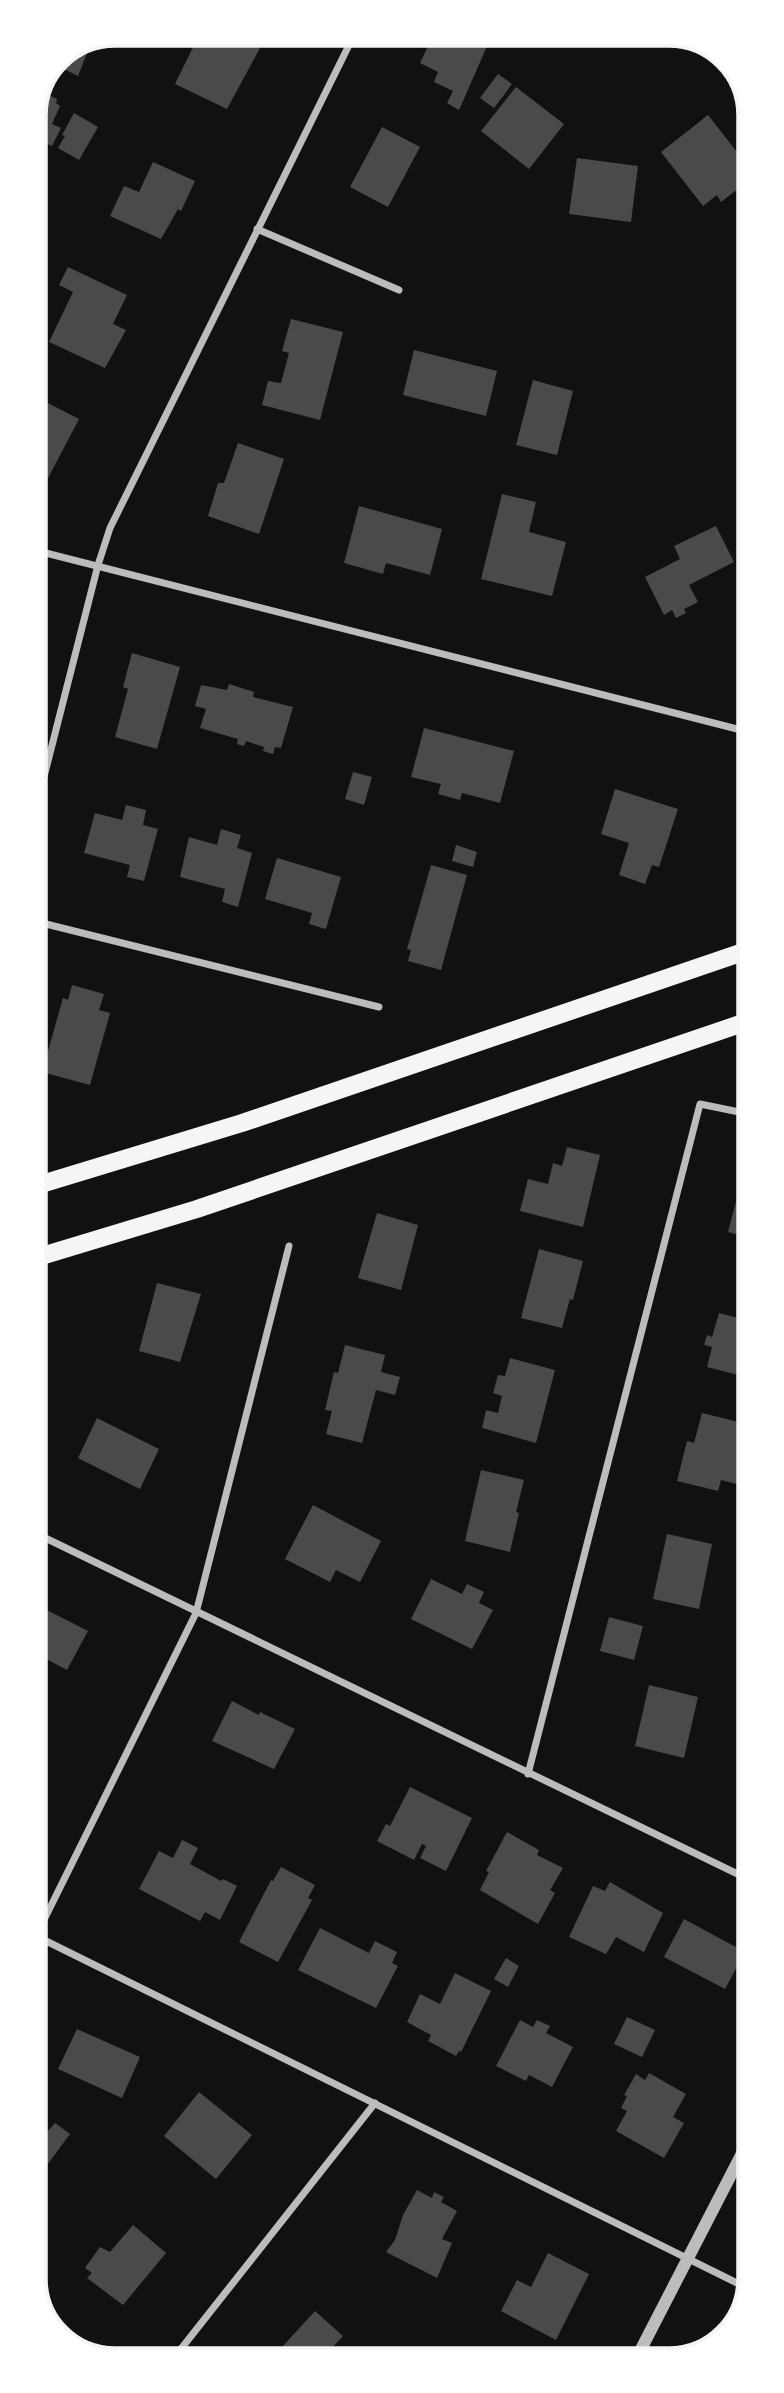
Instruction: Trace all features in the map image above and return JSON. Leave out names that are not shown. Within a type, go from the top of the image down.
[{"type":"main road","points":[[45,1183],[218,1130],[738,954]]},
{"type":"main road","points":[[45,1255],[197,1209],[738,1025]]},
{"type":"street","points":[[45,773],[98,565],[110,528],[349,45]]},
{"type":"street","points":[[257,229],[399,290]]},
{"type":"street","points":[[45,553],[738,729]]},
{"type":"street","points":[[45,924],[379,1007]]},
{"type":"street","points":[[528,1774],[700,1104],[738,1112]]},
{"type":"street","points":[[45,1918],[196,1613],[289,1245]]},
{"type":"street","points":[[45,1538],[738,1875]]},
{"type":"street","points":[[45,1940],[738,2283]]},
{"type":"street","points":[[182,2347],[375,2103]]},
{"type":"street","points":[[642,2348],[738,2161]]},
{"type":"building","points":[[194,45],[254,45],[260,48],[227,109],[175,84]]},
{"type":"building","points":[[428,46],[487,46],[459,110],[447,103],[453,91],[434,82],[438,72],[420,63]]},
{"type":"building","points":[[88,51],[78,76],[64,69],[76,57]]},
{"type":"building","points":[[498,74],[512,84],[494,108],[480,98]]},
{"type":"building","points":[[516,87],[564,124],[529,169],[481,131]]},
{"type":"building","points":[[49,95],[57,99],[56,103],[60,106],[52,124],[61,128],[52,146],[45,143],[45,115]]},
{"type":"building","points":[[74,113],[98,127],[79,160],[58,148]]},
{"type":"building","points":[[708,115],[738,153],[738,189],[721,202],[717,195],[703,206],[661,152]]},
{"type":"building","points":[[382,127],[420,147],[388,207],[350,187]]},
{"type":"building","points":[[577,158],[638,166],[631,222],[569,214]]},
{"type":"building","points":[[153,162],[195,181],[181,211],[178,209],[161,239],[110,216],[124,186],[139,192]]},
{"type":"building","points":[[68,267],[127,295],[113,324],[126,330],[105,368],[49,342],[73,292],[59,285]]},
{"type":"building","points":[[291,319],[343,332],[320,420],[262,405],[268,381],[281,383],[289,353],[282,351]]},
{"type":"building","points":[[414,350],[497,371],[486,416],[403,395]]},
{"type":"building","points":[[533,380],[573,391],[557,455],[516,445]]},
{"type":"building","points":[[45,402],[79,419],[47,480],[45,479]]},
{"type":"building","points":[[238,443],[284,459],[259,534],[208,516],[218,483],[224,483]]},
{"type":"building","points":[[502,494],[536,502],[529,532],[566,542],[552,596],[481,579]]},
{"type":"building","points":[[359,506],[442,529],[430,575],[386,563],[383,574],[344,563]]},
{"type":"building","points":[[716,526],[734,562],[689,585],[698,602],[684,609],[686,613],[676,618],[672,610],[664,615],[645,577],[680,559],[674,546]]},
{"type":"building","points":[[132,653],[180,667],[157,749],[115,737],[128,689],[123,687]]},
{"type":"building","points":[[229,684],[254,692],[253,697],[293,707],[281,748],[275,747],[273,754],[263,751],[264,747],[246,741],[244,746],[237,744],[238,739],[200,728],[206,709],[195,706],[201,685],[227,690]]},
{"type":"building","points":[[424,728],[514,751],[500,803],[462,793],[460,800],[438,794],[441,784],[411,777]]},
{"type":"building","points":[[353,772],[372,777],[364,805],[345,799]]},
{"type":"building","points":[[615,789],[678,809],[659,867],[652,865],[645,884],[619,875],[629,843],[601,834]]},
{"type":"building","points":[[126,805],[146,810],[143,825],[158,829],[144,881],[127,877],[130,865],[84,853],[95,813],[122,820]]},
{"type":"building","points":[[221,829],[241,835],[237,848],[252,853],[238,907],[222,902],[225,889],[180,877],[189,837],[217,845]]},
{"type":"building","points":[[456,845],[477,852],[473,867],[452,861]]},
{"type":"building","points":[[277,858],[341,877],[326,929],[309,924],[312,913],[265,899]]},
{"type":"building","points":[[431,865],[467,875],[441,970],[408,961],[411,950],[407,949]]},
{"type":"building","points":[[72,985],[104,994],[99,1010],[110,1013],[90,1085],[45,1073],[45,1061],[63,998],[68,1000]]},
{"type":"building","points":[[567,1147],[600,1155],[583,1227],[520,1211],[528,1179],[548,1184],[553,1163],[562,1166]]},
{"type":"building","points":[[738,1194],[738,1235],[728,1232]]},
{"type":"building","points":[[377,1213],[418,1225],[401,1290],[358,1278]]},
{"type":"building","points":[[539,1249],[583,1261],[573,1300],[570,1299],[562,1328],[521,1318]]},
{"type":"building","points":[[157,1283],[201,1294],[180,1362],[139,1351]]},
{"type":"building","points":[[719,1313],[738,1318],[738,1375],[707,1367],[712,1347],[704,1345],[707,1335],[712,1337]]},
{"type":"building","points":[[345,1345],[385,1355],[381,1372],[400,1377],[395,1395],[376,1390],[362,1443],[326,1434],[332,1411],[325,1410],[334,1372],[338,1373]]},
{"type":"building","points":[[510,1358],[555,1370],[536,1443],[482,1428],[486,1410],[498,1413],[502,1396],[493,1393],[498,1375],[505,1376]]},
{"type":"building","points":[[702,1413],[738,1422],[738,1484],[721,1480],[718,1491],[677,1481],[687,1441],[694,1443]]},
{"type":"building","points":[[97,1418],[159,1449],[140,1489],[78,1458]]},
{"type":"building","points":[[481,1470],[524,1480],[510,1552],[465,1541]]},
{"type":"building","points":[[313,1505],[381,1541],[360,1582],[336,1570],[330,1582],[285,1559]]},
{"type":"building","points":[[667,1534],[712,1544],[699,1609],[653,1599]]},
{"type":"building","points":[[431,1579],[462,1594],[467,1584],[484,1592],[479,1603],[493,1610],[472,1649],[411,1619]]},
{"type":"building","points":[[45,1609],[88,1631],[67,1670],[45,1658]]},
{"type":"building","points":[[609,1617],[643,1626],[634,1660],[600,1651]]},
{"type":"building","points":[[649,1685],[698,1697],[684,1758],[635,1746]]},
{"type":"building","points":[[232,1701],[295,1729],[274,1769],[212,1741]]},
{"type":"building","points":[[410,1787],[472,1818],[446,1871],[420,1858],[426,1846],[422,1844],[414,1860],[377,1841],[386,1824],[390,1826]]},
{"type":"building","points":[[507,1832],[539,1850],[537,1855],[563,1868],[550,1890],[555,1893],[538,1924],[480,1890],[489,1872],[486,1871]]},
{"type":"building","points":[[182,1840],[198,1848],[190,1864],[221,1881],[223,1879],[237,1886],[220,1920],[205,1912],[200,1921],[139,1889],[159,1851],[173,1858]]},
{"type":"building","points":[[281,1867],[315,1885],[308,1898],[312,1900],[278,1962],[239,1942],[271,1880],[273,1881]]},
{"type":"building","points":[[610,1882],[663,1913],[644,1952],[616,1937],[606,1954],[569,1937],[593,1886],[605,1891]]},
{"type":"building","points":[[684,1919],[738,1948],[738,1965],[725,1989],[664,1957]]},
{"type":"building","points":[[320,1928],[369,1953],[375,1941],[397,1952],[392,1963],[398,1966],[376,2008],[298,1970]]},
{"type":"building","points":[[506,1958],[519,1966],[508,1987],[494,1979]]},
{"type":"building","points":[[455,1973],[491,1991],[461,2052],[456,2056],[428,2041],[431,2035],[407,2022],[420,1994],[440,2004]]},
{"type":"building","points":[[627,2017],[655,2030],[642,2057],[614,2044]]},
{"type":"building","points":[[520,2020],[533,2027],[537,2020],[550,2026],[546,2033],[573,2047],[552,2087],[529,2075],[526,2081],[496,2066]]},
{"type":"building","points":[[77,2029],[140,2057],[122,2098],[58,2069]]},
{"type":"building","points":[[649,2073],[686,2094],[673,2117],[684,2123],[664,2158],[616,2131],[627,2111],[621,2108],[627,2096],[624,2095],[636,2074],[645,2080]]},
{"type":"building","points":[[199,2092],[252,2135],[216,2179],[164,2136]]},
{"type":"building","points":[[55,2123],[70,2134],[45,2168],[45,2134]]},
{"type":"building","points":[[417,2190],[432,2198],[434,2192],[444,2197],[441,2202],[457,2211],[442,2239],[452,2243],[437,2278],[386,2252],[395,2240],[403,2215]]},
{"type":"building","points":[[133,2225],[166,2253],[123,2305],[87,2278],[92,2273],[85,2268],[100,2247],[110,2252]]},
{"type":"building","points":[[548,2253],[589,2274],[556,2340],[501,2311],[517,2280],[531,2287]]},
{"type":"building","points":[[315,2311],[343,2336],[333,2347],[282,2347]]}]
